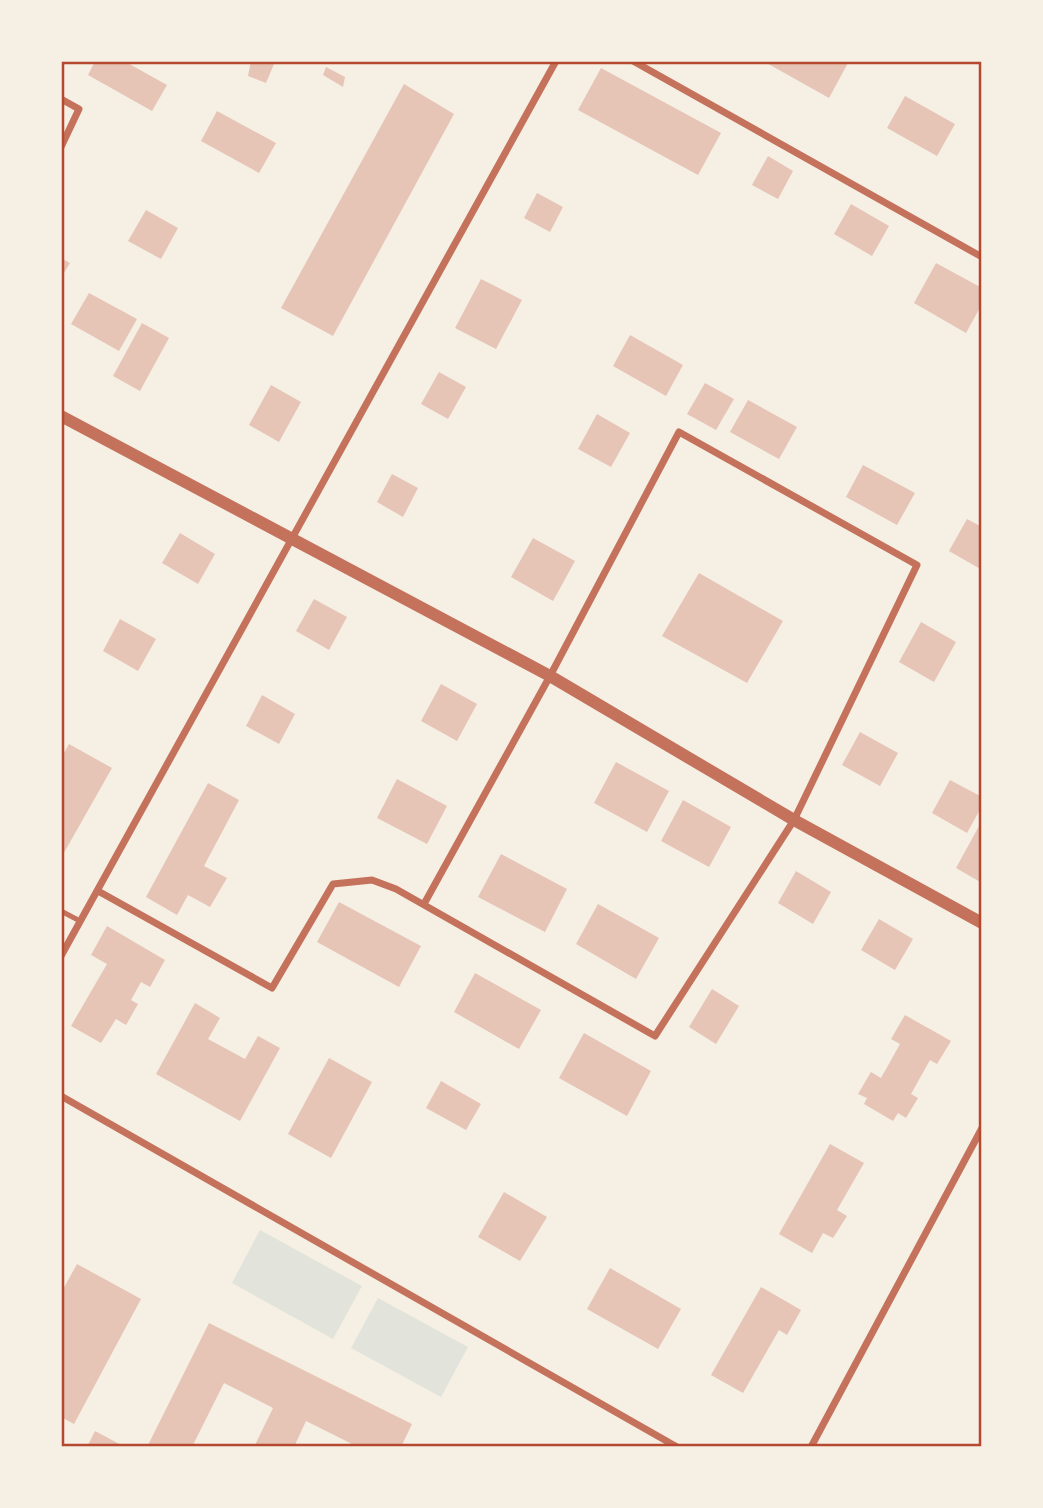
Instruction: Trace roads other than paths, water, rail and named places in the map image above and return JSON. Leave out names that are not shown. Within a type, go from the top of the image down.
[{"type":"street","points":[[61,956],[556,61]]},
{"type":"street","points":[[633,61],[982,257]]},
{"type":"street","points":[[61,99],[79,108],[61,147]]},
{"type":"street","points":[[61,416],[550,676],[794,820],[982,923]]},
{"type":"street","points":[[98,891],[272,988],[332,884],[372,880],[424,904],[655,1036],[794,820],[917,565],[679,432],[550,676],[424,904]]},
{"type":"street","points":[[61,1096],[677,1447]]},
{"type":"street","points":[[811,1447],[982,1128]]},
{"type":"lane","points":[[61,911],[80,921]]}]
